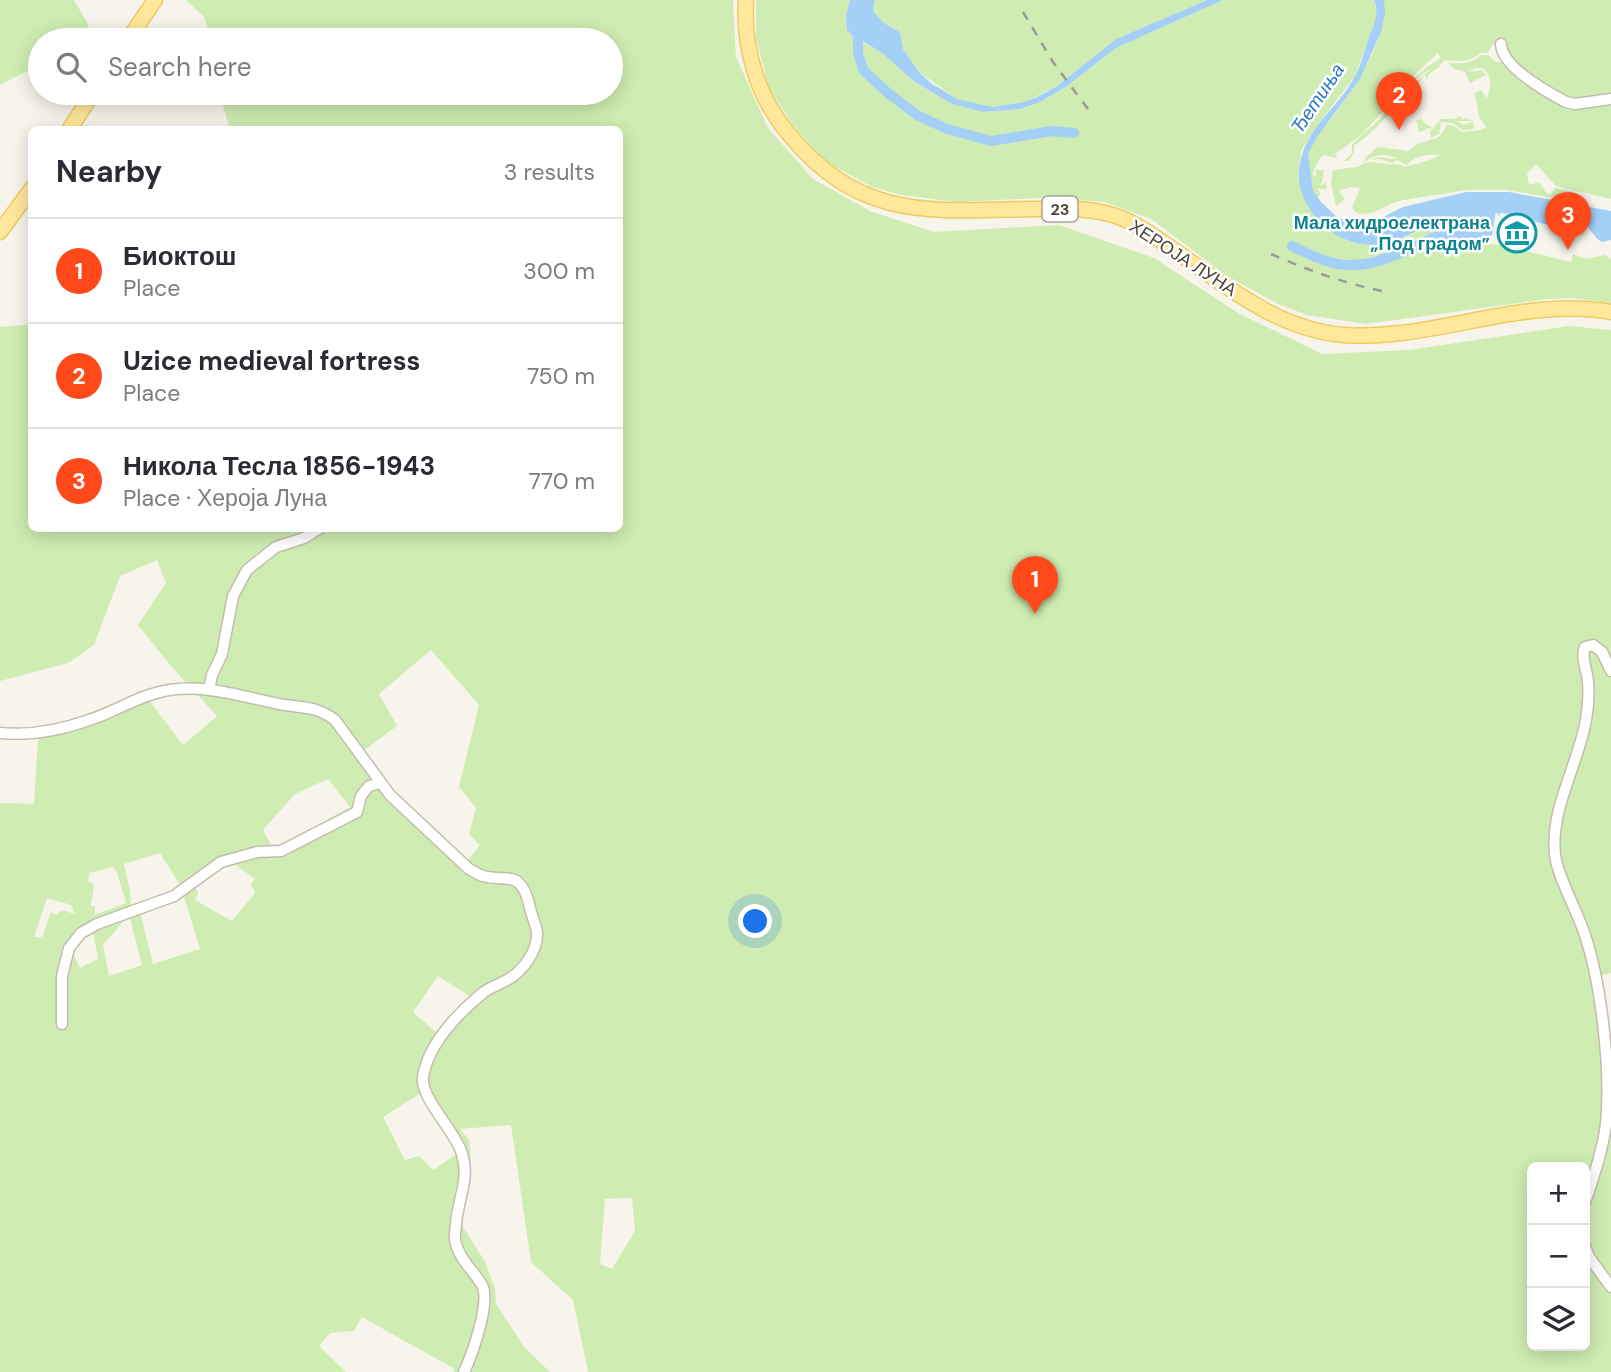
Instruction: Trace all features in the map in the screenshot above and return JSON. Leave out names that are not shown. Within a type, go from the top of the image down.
[{"type":"main road","points":[[136,28],[155,0]]},
{"type":"main road","name":"ХЕРОЈА ЛУНА","points":[[746,0],[746,32],[751,58],[762,92],[781,125],[830,175],[870,198],[901,206],[939,211],[1069,209],[1116,216],[1165,244],[1257,306],[1288,322],[1328,333],[1399,333],[1550,309],[1611,312]]},
{"type":"main road","points":[[72,126],[85,105]]},
{"type":"main road","points":[[0,232],[28,194]]},
{"type":"street","points":[[1501,44],[1502,54],[1511,65],[1566,102],[1575,104],[1611,99]]},
{"type":"street","points":[[209,690],[212,675],[222,654],[233,596],[247,570],[276,547],[313,532]]},
{"type":"street","points":[[1590,1187],[1606,1123],[1605,1041],[1595,969],[1584,932],[1557,863],[1555,837],[1586,718],[1588,683],[1583,653],[1586,647],[1593,645],[1600,649],[1611,671]]},
{"type":"street","points":[[0,733],[50,732],[91,720],[131,701],[166,690],[209,690],[323,711],[335,720],[390,795],[469,869],[482,876],[518,881],[528,896],[537,934],[533,953],[511,978],[485,991],[457,1017],[430,1053],[422,1081],[432,1105],[446,1121],[461,1152],[466,1184],[458,1204],[455,1239],[466,1264],[485,1293],[480,1320],[464,1372]]},
{"type":"street","points":[[62,1024],[62,976],[69,948],[81,933],[97,924],[174,896],[221,862],[257,852],[281,851],[357,811],[361,796],[369,786],[381,783]]},
{"type":"street","points":[[1590,1258],[1611,1287]]},
{"type":"green space","points":[[0,0],[74,0],[89,26],[28,28],[28,70],[0,85]]},
{"type":"green space","points":[[186,0],[733,0],[736,57],[768,128],[813,179],[870,211],[934,232],[1059,225],[1154,258],[1238,313],[1322,354],[1409,350],[1569,326],[1611,330],[1611,973],[1601,976],[1591,937],[1560,858],[1584,949],[1611,1082],[1611,1372],[588,1372],[573,1300],[531,1262],[511,1125],[460,1129],[469,1140],[471,1158],[458,1219],[484,1260],[495,1288],[496,1304],[525,1348],[550,1372],[454,1372],[453,1368],[362,1317],[354,1331],[330,1333],[319,1346],[346,1372],[0,1372],[0,803],[34,804],[38,739],[142,691],[183,745],[217,716],[138,625],[166,583],[157,560],[120,576],[94,645],[68,663],[0,681],[0,327],[28,324],[28,532],[623,532],[623,126],[229,126],[223,105],[623,105],[623,28],[207,28],[204,17]],"holes":[[[431,650],[479,705],[459,787],[476,808],[469,834],[480,845],[468,860],[393,793],[363,751],[397,726],[379,694]],[[328,779],[350,807],[279,847],[272,846],[263,830],[295,794]],[[160,853],[186,894],[184,897],[200,949],[153,964],[140,912],[131,910],[124,864]],[[236,865],[255,879],[251,884],[255,893],[232,921],[195,900],[198,894],[196,888],[222,868]],[[113,867],[126,903],[95,915],[95,906],[91,906],[94,889],[93,883],[88,882],[89,873]],[[47,898],[71,905],[75,914],[62,910],[56,915],[51,912],[42,937],[34,937]],[[129,915],[142,965],[109,976],[103,945]],[[93,932],[98,959],[80,968],[72,952],[74,942]],[[438,976],[471,997],[438,1034],[413,1012]],[[421,1093],[458,1153],[433,1170],[419,1156],[405,1160],[383,1117]],[[632,1198],[635,1231],[612,1269],[600,1264],[605,1199]]]},
{"type":"green space","points":[[756,0],[850,0],[846,16],[847,30],[854,38],[882,53],[915,82],[952,104],[983,112],[1020,109],[1040,102],[1067,86],[1116,48],[1223,0],[1374,0],[1377,16],[1355,76],[1301,151],[1298,179],[1331,232],[1347,241],[1381,245],[1397,241],[1427,227],[1485,221],[1485,235],[1439,233],[1377,258],[1349,263],[1325,258],[1294,243],[1291,249],[1321,263],[1347,270],[1379,264],[1443,238],[1484,241],[1483,244],[1501,245],[1571,262],[1573,254],[1586,259],[1605,255],[1611,259],[1611,303],[1573,298],[1548,299],[1366,324],[1307,315],[1278,304],[1227,276],[1151,219],[1105,202],[1040,198],[957,202],[902,195],[872,187],[825,161],[793,125],[769,88],[756,38]]},
{"type":"green space","points":[[875,0],[1207,0],[1116,39],[1057,86],[1025,102],[992,107],[957,99],[919,72],[903,49],[900,32],[884,23],[873,11]]},
{"type":"green space","points":[[1384,0],[1611,0],[1611,97],[1571,102],[1525,72],[1498,43],[1492,45],[1488,53],[1481,53],[1468,60],[1444,60],[1429,74],[1427,81],[1425,75],[1413,89],[1410,87],[1431,69],[1420,76],[1410,85],[1381,123],[1354,146],[1354,153],[1348,161],[1344,161],[1352,153],[1352,144],[1381,118],[1399,92],[1441,58],[1438,53],[1397,91],[1389,105],[1360,136],[1335,154],[1337,158],[1324,155],[1320,158],[1312,174],[1316,177],[1316,170],[1324,170],[1322,183],[1319,184],[1323,185],[1325,182],[1327,187],[1326,190],[1317,188],[1321,194],[1317,198],[1308,169],[1311,147],[1368,62],[1380,31]]},
{"type":"green space","points":[[1481,55],[1488,55],[1496,62],[1505,63],[1565,104],[1611,101],[1611,199],[1556,186],[1536,164],[1527,174],[1529,184],[1540,183],[1547,194],[1551,194],[1555,188],[1571,192],[1570,194],[1548,197],[1506,190],[1466,190],[1398,201],[1372,213],[1358,214],[1359,211],[1357,213],[1352,208],[1360,188],[1350,187],[1339,191],[1345,199],[1336,206],[1331,184],[1333,170],[1357,167],[1368,162],[1405,167],[1427,161],[1440,155],[1422,156],[1407,165],[1397,160],[1393,163],[1370,160],[1378,157],[1397,159],[1384,155],[1376,156],[1363,163],[1378,147],[1408,151],[1417,144],[1439,137],[1447,125],[1462,132],[1486,127],[1479,117],[1475,93],[1481,90],[1487,98],[1490,78],[1483,68],[1475,68],[1469,72],[1482,70],[1486,75],[1470,83],[1465,72],[1454,69],[1447,62],[1465,63]]},
{"type":"green space","points":[[1460,116],[1464,120],[1475,121],[1453,121],[1460,122],[1461,125],[1473,122],[1474,129],[1463,130],[1453,123],[1441,122],[1436,127],[1441,123],[1440,131],[1435,129],[1440,133],[1431,138],[1430,131],[1434,129],[1426,128],[1419,132],[1416,119],[1419,121],[1420,118],[1433,128],[1441,119]]},
{"type":"water","points":[[850,0],[875,0],[873,11],[884,23],[900,32],[903,49],[919,72],[931,83],[957,99],[993,107],[1024,102],[1039,96],[1057,86],[1116,39],[1207,0],[1223,0],[1116,48],[1067,86],[1040,102],[1020,109],[983,112],[952,104],[915,82],[882,53],[854,38],[847,30],[846,16]]},
{"type":"water","name":"Ђетиња","points":[[1374,0],[1384,0],[1385,13],[1381,32],[1360,79],[1317,137],[1308,154],[1313,191],[1322,203],[1338,218],[1354,221],[1381,218],[1403,207],[1466,192],[1509,192],[1611,211],[1611,240],[1602,242],[1594,237],[1533,221],[1522,215],[1500,213],[1499,216],[1497,213],[1490,213],[1482,222],[1448,223],[1429,227],[1382,245],[1366,245],[1336,235],[1317,219],[1301,190],[1299,170],[1302,155],[1314,130],[1348,88],[1357,72],[1375,20]]},
{"type":"pier","points":[[1552,197],[1563,197],[1600,242],[1597,244],[1588,239]]},
{"type":"waterway","points":[[858,28],[858,54],[864,71],[917,115],[947,129],[991,141],[1052,131],[1074,133]]},
{"type":"waterway","points":[[1487,235],[1492,204]]},
{"type":"waterway","points":[[1292,246],[1323,260],[1361,265],[1389,258],[1441,235],[1484,238]]},
{"type":"railway","points":[[1023,12],[1053,62],[1088,109]]},
{"type":"railway","points":[[1271,254],[1328,276],[1387,292]]},
{"type":"place","name":"Uzice medieval fortress","points":[[1399,130]]},
{"type":"place","name":"Мала хидроелектрана „Под градом”","points":[[1517,233]]},
{"type":"place","name":"Никола Тесла 1856-1943","points":[[1568,250]]},
{"type":"place","name":"Биоктош","points":[[1035,614]]}]
